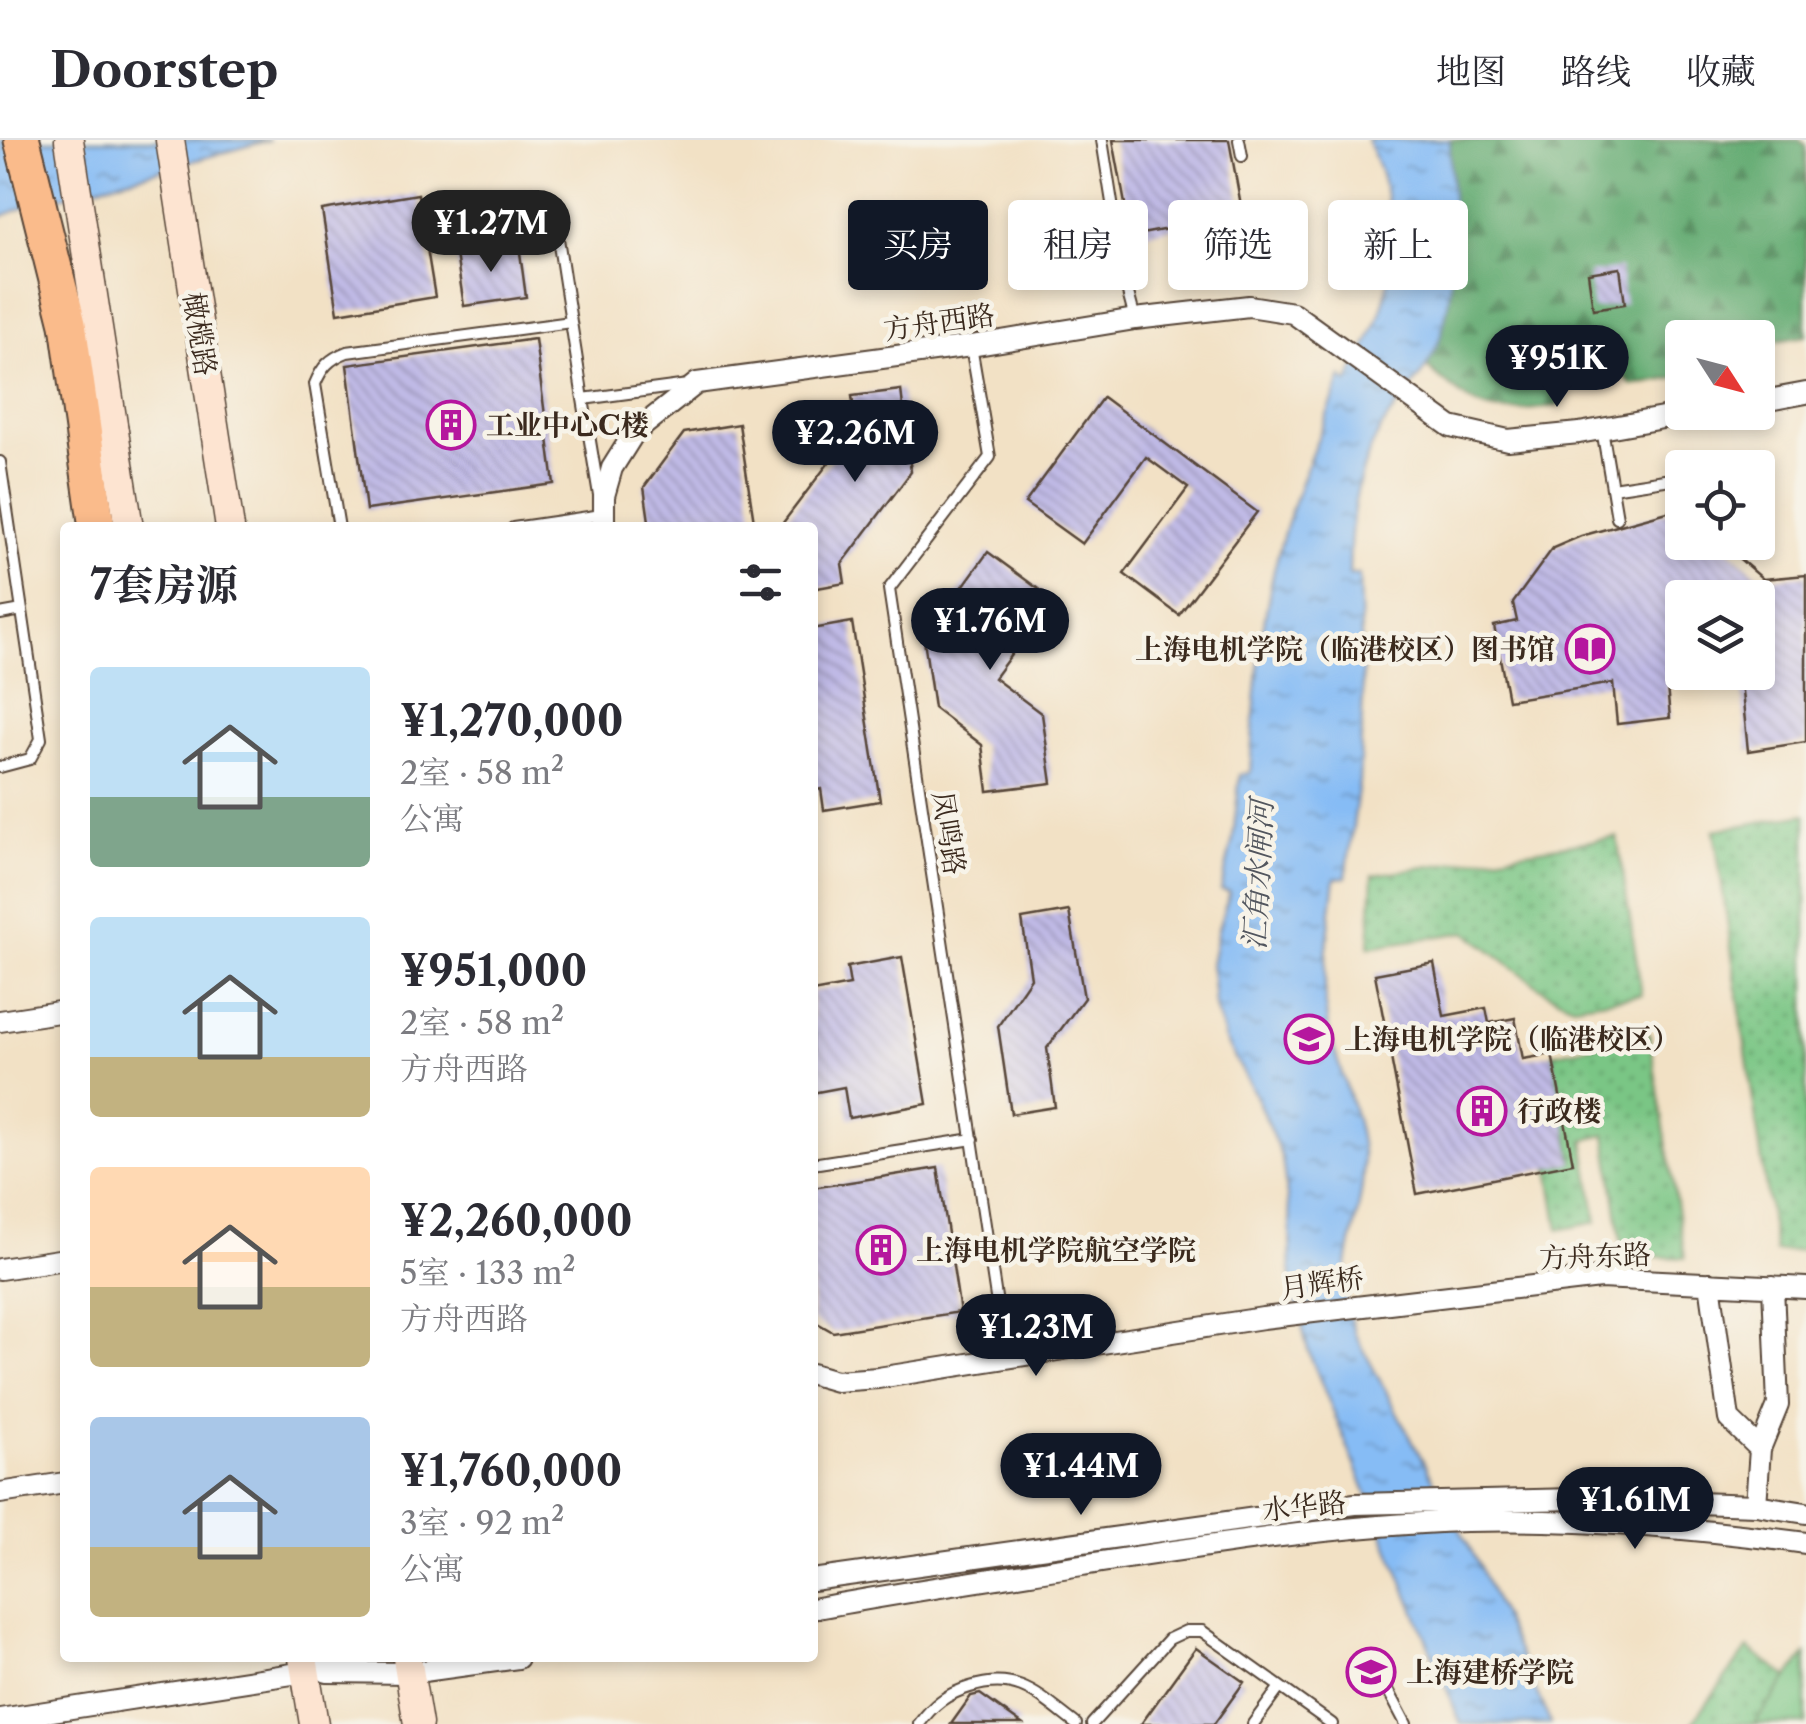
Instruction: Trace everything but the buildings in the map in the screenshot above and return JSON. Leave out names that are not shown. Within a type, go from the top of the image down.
[{"type":"highway","points":[[22,140],[68,324],[96,522]]},
{"type":"main road","points":[[69,140],[129,522]]},
{"type":"main road","name":"橄榄路","points":[[170,140],[229,522]]},
{"type":"main road","points":[[304,1664],[314,1724]]},
{"type":"main road","points":[[408,1665],[418,1724]]},
{"type":"street","name":"方舟西路","points":[[603,521],[612,468],[634,433],[697,384],[1249,306],[1292,313],[1451,427],[1508,440],[1602,429]]},
{"type":"street","points":[[1775,399],[1806,393]]},
{"type":"street","points":[[1602,429],[1665,418]]},
{"type":"street","points":[[0,1021],[60,1012]]},
{"type":"street","points":[[0,1269],[60,1260]]},
{"type":"street","name":"方舟东路","points":[[1387,1302],[1600,1278],[1806,1288]]},
{"type":"street","points":[[1710,1283],[1729,1419],[1760,1449]]},
{"type":"street","points":[[1756,1505],[1760,1449],[1778,1405],[1773,1286]]},
{"type":"street","name":"月辉桥","points":[[1006,1358],[1387,1302]]},
{"type":"street","points":[[818,1376],[836,1382],[1006,1358]]},
{"type":"street","points":[[0,1493],[60,1485]]},
{"type":"street","name":"水华路","points":[[818,1579],[1355,1504],[1457,1500],[1756,1505],[1806,1514]]},
{"type":"street","name":"水华路","points":[[818,1607],[1265,1536],[1364,1527],[1468,1521],[1693,1530],[1806,1544]]},
{"type":"street","points":[[8,1720],[304,1664],[455,1662]]},
{"type":"lane","points":[[1102,140],[1124,278],[1135,320]]},
{"type":"lane","points":[[1239,140],[1242,156]]},
{"type":"lane","points":[[446,234],[554,218],[603,521]]},
{"type":"lane","points":[[338,522],[316,384],[320,370],[332,358],[347,352],[571,322]]},
{"type":"lane","name":"凤鸣路","points":[[971,346],[990,457],[890,589],[1006,1358]]},
{"type":"lane","points":[[583,399],[697,384]]},
{"type":"lane","points":[[1602,429],[1617,518]]},
{"type":"lane","points":[[0,462],[41,739],[30,759],[0,767]]},
{"type":"lane","points":[[1612,488],[1665,480]]},
{"type":"lane","points":[[0,560],[14,558]]},
{"type":"lane","points":[[0,614],[22,610]]},
{"type":"lane","points":[[818,1163],[972,1139]]},
{"type":"lane","points":[[1092,1724],[1169,1640],[1186,1631],[1202,1631],[1332,1724]]},
{"type":"lane","points":[[920,1724],[940,1700],[992,1680],[1004,1680],[1031,1690],[1076,1724]]},
{"type":"lane","points":[[1386,1686],[1406,1724]]},
{"type":"lane","points":[[1253,1724],[1280,1687]]},
{"type":"green space","points":[[1450,140],[1799,140],[1806,145],[1806,336],[1775,341],[1775,320],[1665,320],[1665,380],[1632,386],[1613,364],[1604,362],[1580,366],[1568,376],[1558,406],[1515,411],[1486,408],[1461,395],[1427,367],[1438,338],[1448,290],[1468,290],[1468,200],[1451,200]]},
{"type":"green space","points":[[1806,814],[1806,1250],[1775,1252],[1714,830]]},
{"type":"green space","points":[[1617,837],[1642,995],[1573,1005],[1549,994],[1466,932],[1369,947],[1373,875]]},
{"type":"green space","points":[[1649,1034],[1685,1258],[1623,1255],[1606,1135],[1584,1140],[1597,1222],[1559,1230],[1549,1168],[1573,1162],[1552,1054]]},
{"type":"green space","points":[[1748,1648],[1788,1678],[1754,1724],[1691,1724]]},
{"type":"green space","points":[[1806,1654],[1806,1724],[1754,1724]]},
{"type":"water","points":[[0,140],[270,140],[27,206],[0,217]]},
{"type":"water","points":[[1367,140],[1450,140],[1452,200],[1387,200]]},
{"type":"water","name":"汇角水闸河","points":[[1386,290],[1450,290],[1435,350],[1386,421],[1367,457],[1356,495],[1351,535],[1349,575],[1359,575],[1363,694],[1359,782],[1346,877],[1335,878],[1325,995],[1329,1031],[1362,1148],[1362,1182],[1346,1270],[1346,1302],[1354,1332],[1478,1563],[1551,1724],[1461,1724],[1308,1350],[1291,1281],[1290,1220],[1282,1158],[1256,1096],[1225,1040],[1214,1004],[1211,964],[1230,892],[1221,890],[1233,839],[1240,774],[1250,773],[1259,658],[1276,562],[1301,482],[1342,377],[1348,383]]},
{"type":"place","name":"工业中心C楼","points":[[451,425]]},
{"type":"place","name":"上海电机学院（临港校区）图书馆","points":[[1590,649]]},
{"type":"place","name":"上海电机学院（临港校区）","points":[[1309,1039]]},
{"type":"place","name":"行政楼","points":[[1482,1111]]},
{"type":"place","name":"上海电机学院航空学院","points":[[881,1250]]},
{"type":"place","name":"上海建桥学院","points":[[1371,1672]]}]
